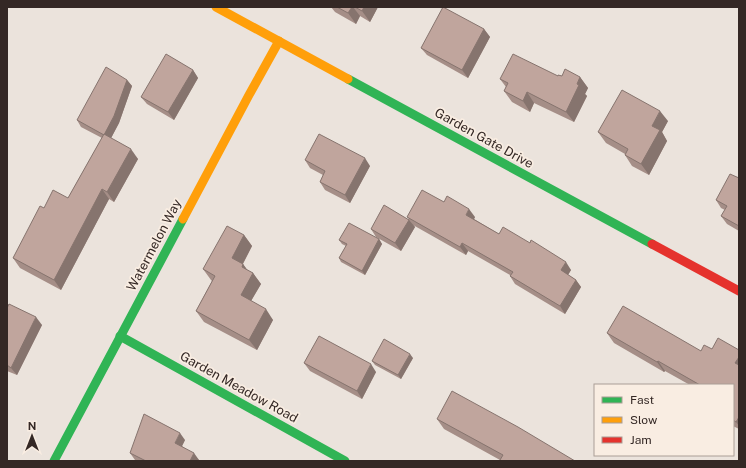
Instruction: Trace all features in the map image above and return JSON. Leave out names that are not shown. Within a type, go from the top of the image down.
[{"type":"street","name":"Garden Gate Drive","points":[[216,7],[739,291]]},
{"type":"street","name":"Watermelon Way","points":[[54,461],[249,94],[279,41]]},
{"type":"street","name":"Garden Meadow Road","points":[[120,336],[345,461]]},
{"type":"building","points":[[337,7],[352,7],[348,13]]},
{"type":"building","points":[[355,7],[364,7],[362,11]]},
{"type":"building","points":[[443,7],[484,29],[462,70],[421,48]]},
{"type":"building","points":[[166,54],[193,70],[168,112],[141,97]]},
{"type":"building","points":[[513,54],[558,76],[562,76],[565,69],[580,77],[577,84],[579,85],[566,112],[527,92],[523,101],[504,91],[508,83],[500,79]]},
{"type":"building","points":[[106,67],[127,80],[114,116],[104,135],[77,120]]},
{"type":"building","points":[[622,90],[660,111],[652,126],[660,130],[641,164],[625,155],[628,149],[598,132]]},
{"type":"building","points":[[104,134],[131,149],[107,192],[102,189],[54,280],[13,258],[40,206],[44,208],[53,190],[68,198]]},
{"type":"building","points":[[319,134],[365,158],[345,195],[320,182],[325,171],[305,160]]},
{"type":"building","points":[[730,174],[739,178],[739,226],[721,216],[727,206],[716,200]]},
{"type":"building","points":[[422,190],[444,202],[447,196],[469,209],[466,215],[499,234],[503,227],[530,243],[531,240],[566,262],[561,270],[576,280],[560,306],[510,276],[513,272],[462,243],[460,247],[407,217]]},
{"type":"building","points":[[384,205],[409,220],[395,243],[371,229]]},
{"type":"building","points":[[349,223],[379,239],[362,271],[339,258],[347,244],[339,240]]},
{"type":"building","points":[[227,226],[244,235],[232,258],[243,264],[242,267],[253,273],[241,295],[266,309],[249,340],[196,311],[215,276],[203,269]]},
{"type":"building","points":[[9,304],[36,317],[11,368],[7,365],[7,308]]},
{"type":"building","points":[[623,306],[701,351],[704,345],[712,349],[718,338],[739,350],[739,357],[735,363],[739,365],[739,417],[736,422],[734,421],[734,384],[698,384],[607,333]]},
{"type":"building","points":[[319,336],[371,364],[357,391],[304,363]]},
{"type":"building","points":[[384,339],[410,354],[398,375],[372,361]]},
{"type":"building","points":[[452,391],[518,427],[575,461],[501,461],[500,460],[503,455],[437,419]]},
{"type":"building","points":[[144,414],[180,433],[175,443],[194,453],[190,461],[146,461],[130,453]]},
{"type":"traffic: fast","points":[[348,79],[652,244]]},
{"type":"traffic: fast","points":[[54,461],[183,219]]},
{"type":"traffic: fast","points":[[120,336],[345,461]]},
{"type":"traffic: slow","points":[[216,7],[348,79]]},
{"type":"traffic: slow","points":[[183,219],[279,41]]},
{"type":"traffic: jam","points":[[652,244],[739,291]]}]
